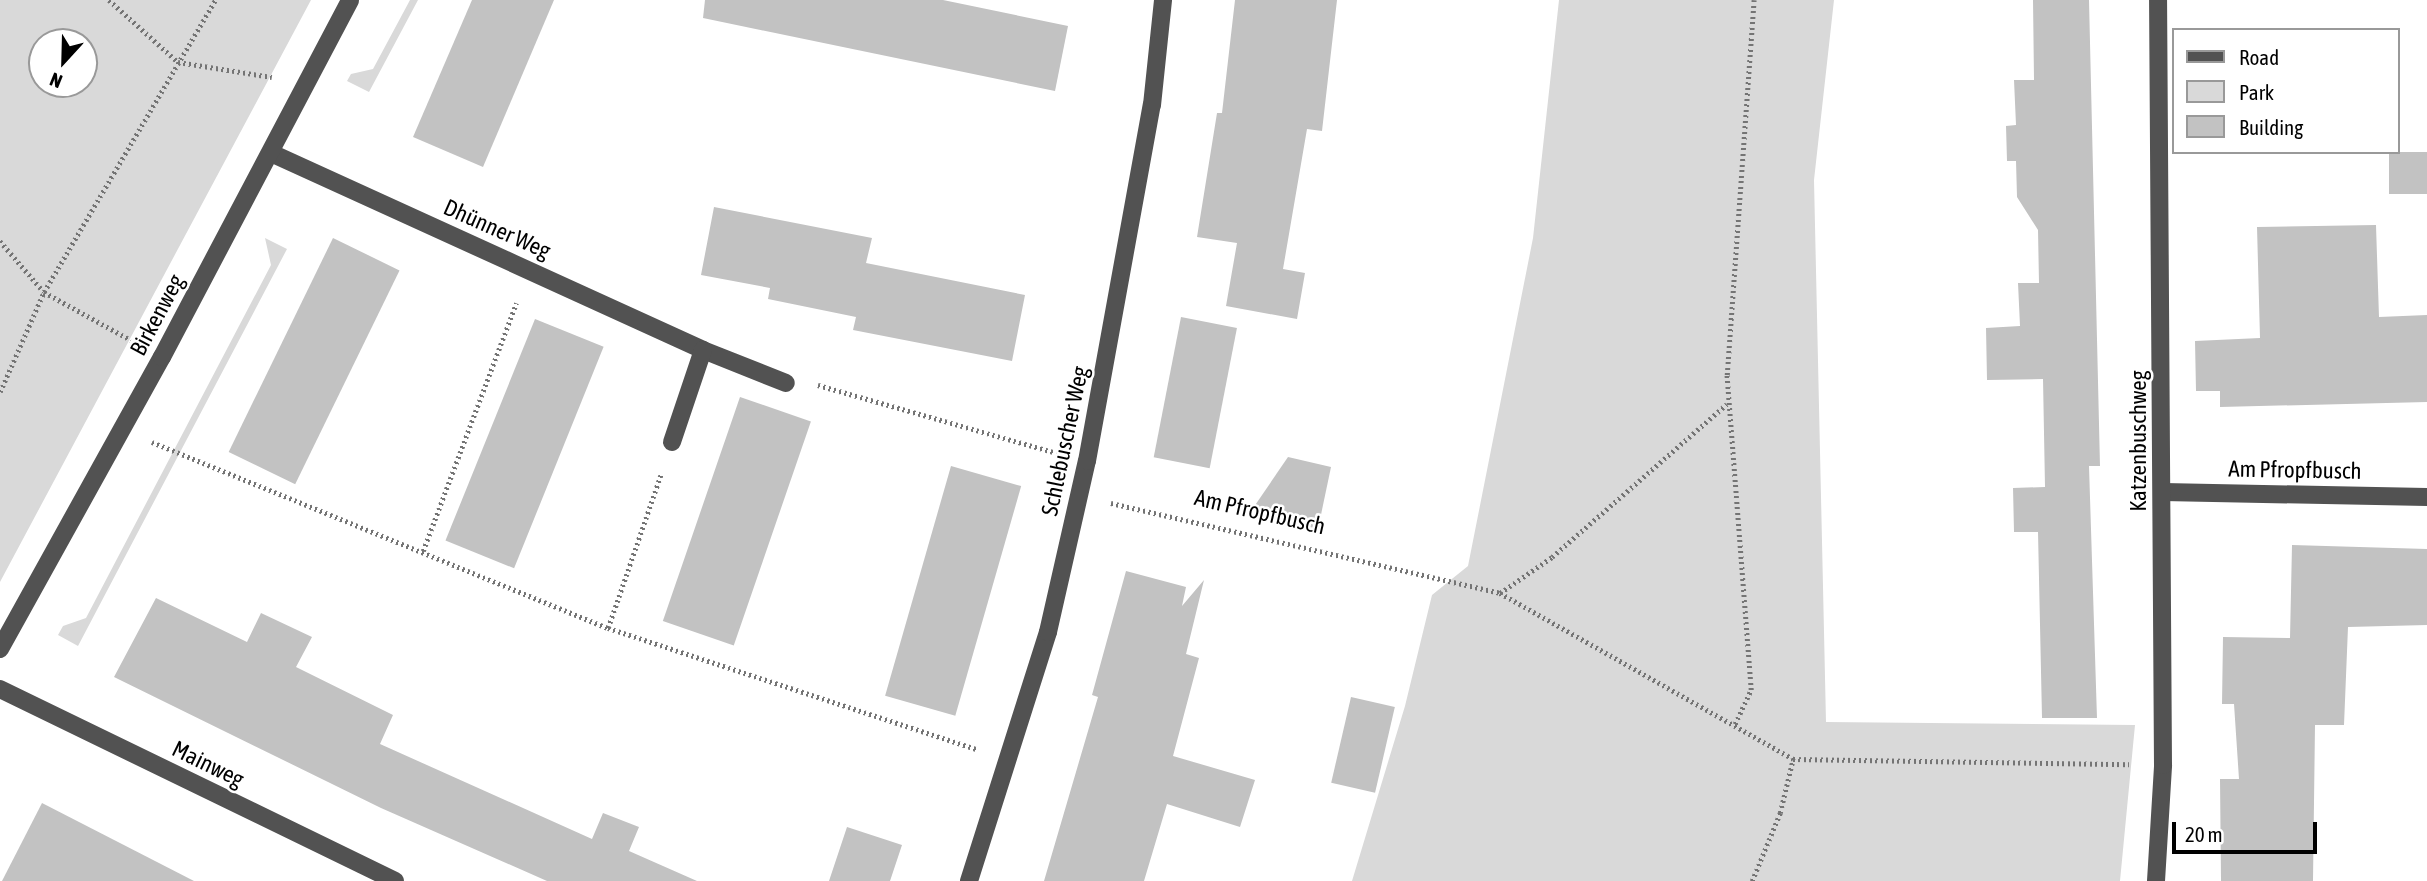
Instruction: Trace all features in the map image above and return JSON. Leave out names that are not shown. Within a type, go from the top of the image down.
[{"type":"street","name":"Birkenweg","points":[[0,649],[162,357],[350,0]]},
{"type":"street","name":"Schlebuscher Weg","points":[[969,881],[1010,760],[1048,632],[1087,461],[1152,105],[1163,0]]},
{"type":"street","name":"Katzenbuschweg","points":[[2156,881],[2164,765],[2158,0]]},
{"type":"street","name":"Dhünner Weg","points":[[271,153],[703,350],[786,383]]},
{"type":"street","points":[[673,442],[703,350]]},
{"type":"street","name":"Am Pfropfbusch","points":[[2163,492],[2427,498]]},
{"type":"street","name":"Mainweg","points":[[0,689],[396,881]]},
{"type":"path","points":[[110,0],[178,62],[263,72],[303,92]]},
{"type":"path","points":[[0,392],[44,292],[215,0]]},
{"type":"path","points":[[1735,724],[1751,690],[1727,404],[1754,0]]},
{"type":"path","points":[[0,241],[44,292],[162,357]]},
{"type":"path","points":[[423,551],[528,270]]},
{"type":"path","points":[[786,383],[795,378],[1087,461]]},
{"type":"path","points":[[1500,593],[1552,557],[1727,404]]},
{"type":"path","points":[[122,430],[608,628],[1010,760]]},
{"type":"path","points":[[608,628],[673,442]]},
{"type":"path","name":"Am Pfropfbusch","points":[[1079,496],[1500,593],[1793,759]]},
{"type":"path","points":[[1752,881],[1780,813],[1793,759],[2164,765]]},
{"type":"green space","points":[[0,0],[311,0],[0,582]]},
{"type":"green space","points":[[410,0],[418,0],[369,92],[347,81],[351,74],[373,69]]},
{"type":"green space","points":[[1559,0],[1834,0],[1814,180],[1826,722],[2135,725],[2120,881],[1352,881],[1405,706],[1432,595],[1468,566],[1533,238]]},
{"type":"green space","points":[[265,238],[287,249],[78,646],[58,635],[63,626],[86,618],[271,265]]},
{"type":"building","points":[[472,0],[554,0],[483,167],[413,137]]},
{"type":"building","points":[[705,0],[943,0],[1068,26],[1055,91],[703,18]]},
{"type":"building","points":[[1235,0],[1337,0],[1322,131],[1307,129],[1283,269],[1305,273],[1297,319],[1226,306],[1237,243],[1197,237],[1217,113],[1222,113]]},
{"type":"building","points":[[2033,0],[2089,0],[2100,466],[2089,466],[2097,718],[2042,718],[2038,532],[2014,532],[2013,488],[2045,487],[2043,379],[1987,380],[1986,328],[2020,326],[2018,283],[2039,283],[2038,230],[2017,197],[2016,161],[2007,161],[2006,126],[2016,125],[2014,80],[2034,80]]},
{"type":"building","points":[[2427,152],[2427,194],[2389,194],[2389,154]]},
{"type":"building","points":[[714,207],[872,238],[866,263],[1025,295],[1012,361],[853,330],[856,317],[768,299],[770,288],[701,275]]},
{"type":"building","points":[[2376,225],[2379,317],[2427,315],[2427,402],[2220,407],[2220,391],[2196,391],[2195,341],[2260,338],[2257,227]]},
{"type":"building","points":[[333,238],[400,270],[295,484],[229,452]]},
{"type":"building","points":[[1181,317],[1237,328],[1210,468],[1154,457]]},
{"type":"building","points":[[535,319],[604,347],[514,568],[445,541]]},
{"type":"building","points":[[740,397],[811,421],[734,646],[663,621]]},
{"type":"building","points":[[1288,457],[1331,467],[1318,529],[1249,514]]},
{"type":"building","points":[[951,466],[1021,486],[955,716],[885,696]]},
{"type":"building","points":[[2292,545],[2427,549],[2427,625],[2348,627],[2344,725],[2315,725],[2313,881],[2221,881],[2220,779],[2239,779],[2234,704],[2222,704],[2223,637],[2290,638]]},
{"type":"building","points":[[1126,571],[1186,587],[1182,606],[1204,580],[1186,654],[1199,658],[1173,756],[1255,780],[1240,827],[1167,804],[1144,881],[1044,881],[1098,697],[1092,695]]},
{"type":"building","points":[[156,598],[247,642],[261,613],[312,637],[296,667],[393,715],[380,744],[592,839],[603,813],[639,827],[629,851],[697,881],[547,881],[381,808],[114,677]]},
{"type":"building","points":[[1351,697],[1395,707],[1375,793],[1331,783]]},
{"type":"building","points":[[42,803],[194,881],[2,881]]},
{"type":"building","points":[[847,827],[902,845],[890,881],[829,881]]}]
